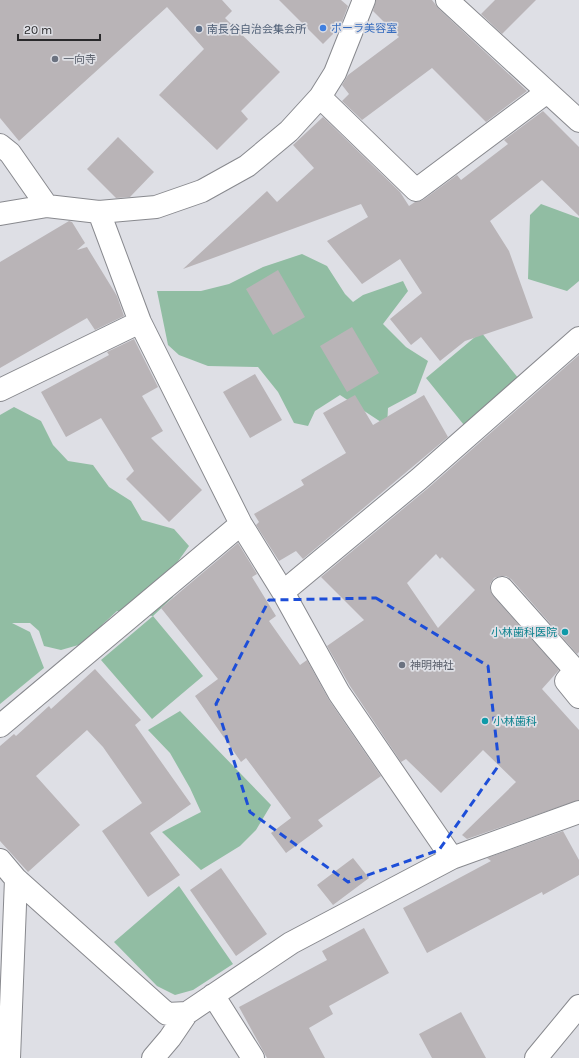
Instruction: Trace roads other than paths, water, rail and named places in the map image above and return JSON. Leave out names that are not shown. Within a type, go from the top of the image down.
[{"type":"street","points":[[0,214],[47,206],[99,212],[156,207],[202,190],[247,166],[289,131],[320,97],[334,72],[364,0]]},
{"type":"street","points":[[447,0],[579,122]]},
{"type":"street","points":[[320,97],[416,190],[547,92]]},
{"type":"street","points":[[0,145],[10,153],[47,206]]},
{"type":"street","points":[[99,212],[140,322],[241,524],[283,592],[339,693],[452,858]]},
{"type":"street","points":[[0,390],[140,322]]},
{"type":"street","points":[[283,592],[419,479],[579,338]]},
{"type":"street","points":[[0,726],[241,524]]},
{"type":"street","points":[[502,588],[575,670],[566,680],[579,697]]},
{"type":"street","points":[[153,1058],[170,1038],[187,1013],[291,943],[452,858],[579,812]]},
{"type":"street","points":[[0,860],[16,879],[167,1014],[187,1013]]},
{"type":"street","points":[[9,1058],[16,879]]},
{"type":"street","points":[[213,995],[253,1058]]},
{"type":"street","points":[[536,1058],[579,1006]]},
{"type":"place","name":"ポーラ美容室","points":[[323,28]]},
{"type":"place","name":"南長谷自治会集会所","points":[[199,29]]},
{"type":"place","name":"一向寺","points":[[55,59]]},
{"type":"place","name":"小林歯科医院","points":[[565,632]]},
{"type":"place","name":"神明神社","points":[[402,665]]},
{"type":"place","name":"小林歯科","points":[[485,721]]}]
